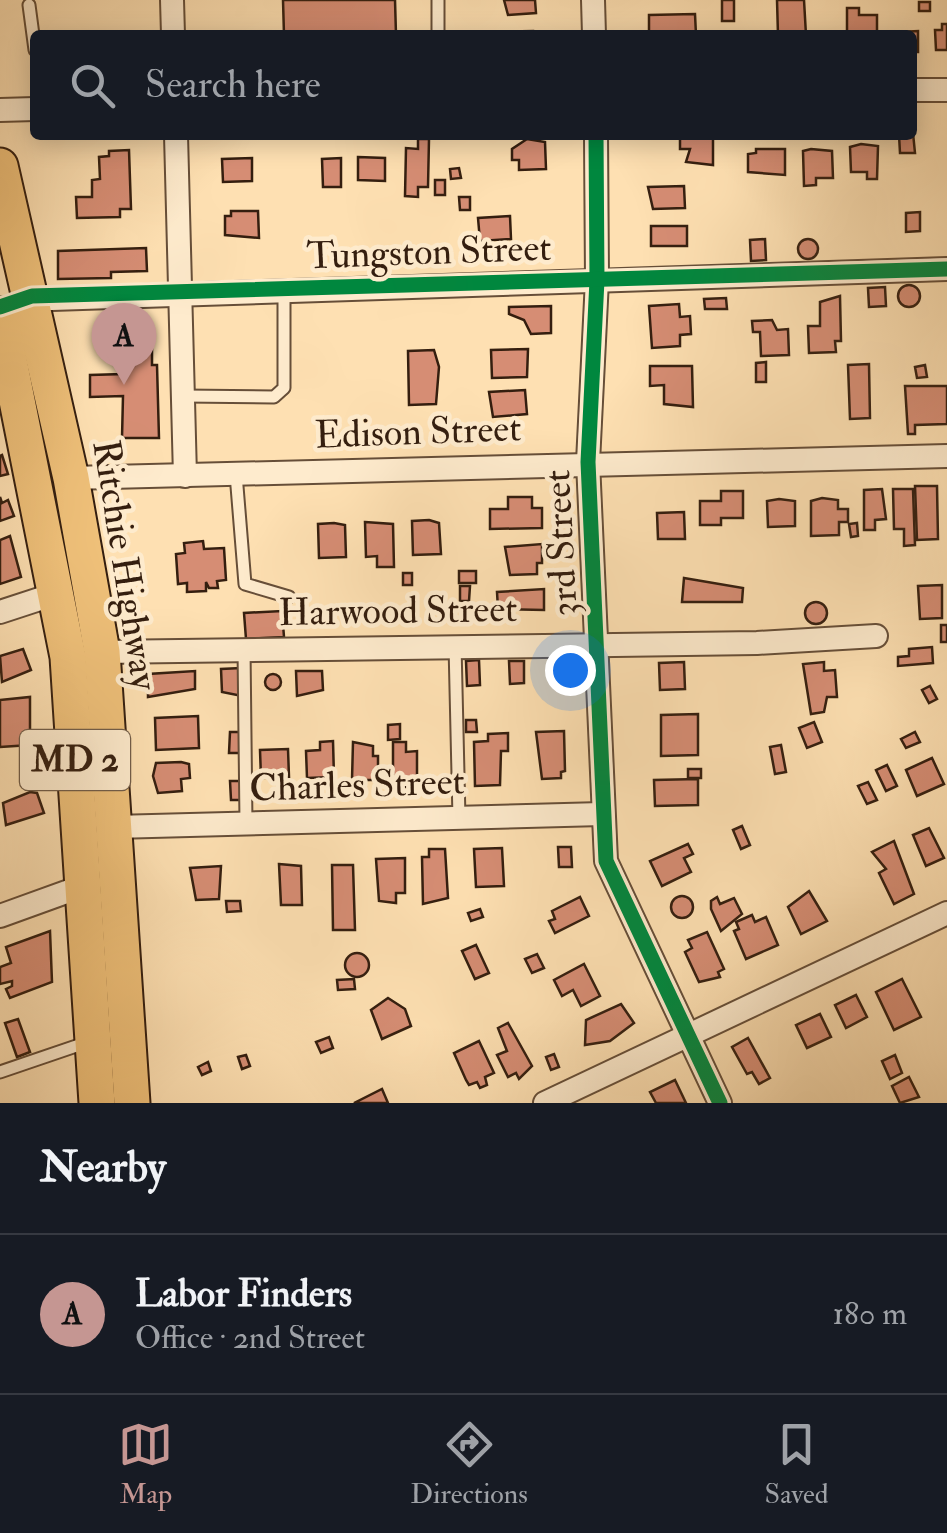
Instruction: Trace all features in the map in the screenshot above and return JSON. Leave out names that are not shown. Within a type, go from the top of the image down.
[{"type":"main road","name":"Ritchie Highway","points":[[0,166],[11,306],[68,658],[97,1103]]},
{"type":"main road","name":"Ritchie Highway","points":[[11,306],[70,478],[102,652],[132,1103]]},
{"type":"street","points":[[172,0],[173,30]]},
{"type":"street","points":[[593,0],[594,30]]},
{"type":"street","points":[[917,90],[947,90]]},
{"type":"street","points":[[0,110],[30,109]]},
{"type":"street","points":[[176,140],[185,476]]},
{"type":"street","name":"3rd Street","points":[[596,140],[597,280],[588,462],[606,862],[720,1103]]},
{"type":"street","name":"Tungston Street","points":[[11,306],[180,292],[947,270]]},
{"type":"street","name":"Edison Street","points":[[70,478],[588,462],[947,456]]},
{"type":"street","points":[[0,612],[58,592]]},
{"type":"street","name":"Harwood Street","points":[[102,652],[598,642],[757,643],[876,636]]},
{"type":"street","name":"Charles Street","points":[[114,827],[602,814]]},
{"type":"street","points":[[0,916],[83,886]]},
{"type":"street","points":[[545,1103],[947,913]]},
{"type":"lane","points":[[438,0],[438,30]]},
{"type":"lane","points":[[29,5],[32,30]]},
{"type":"lane","points":[[183,396],[274,396],[284,388],[284,289]]},
{"type":"lane","points":[[236,474],[245,584],[289,597]]},
{"type":"lane","points":[[455,645],[459,818]]},
{"type":"lane","points":[[244,649],[246,823]]},
{"type":"lane","points":[[0,1072],[92,1040]]},
{"type":"building","points":[[283,0],[395,0],[396,30],[284,30]]},
{"type":"building","points":[[504,0],[535,0],[536,13],[508,15]]},
{"type":"building","points":[[722,0],[734,0],[734,21],[722,21]]},
{"type":"building","points":[[777,0],[804,0],[806,30],[778,30]]},
{"type":"building","points":[[919,2],[930,2],[930,11],[919,11]]},
{"type":"building","points":[[847,8],[859,8],[859,15],[877,15],[877,30],[847,30]]},
{"type":"building","points":[[695,14],[696,30],[649,30],[649,15]]},
{"type":"building","points":[[942,24],[947,24],[947,50],[936,50],[935,30],[942,30]]},
{"type":"building","points":[[418,140],[429,140],[428,187],[418,187],[418,197],[405,196],[406,148],[418,149]]},
{"type":"building","points":[[526,140],[545,142],[546,169],[519,170],[519,160],[512,160],[512,149]]},
{"type":"building","points":[[680,140],[713,140],[713,165],[686,162],[690,149],[680,149]]},
{"type":"building","points":[[899,140],[914,140],[915,153],[900,153]]},
{"type":"building","points":[[878,146],[877,179],[867,179],[867,172],[851,172],[850,147]]},
{"type":"building","points":[[756,149],[785,149],[785,175],[748,172],[748,154],[756,153]]},
{"type":"building","points":[[129,150],[131,209],[120,209],[120,217],[77,218],[76,197],[92,197],[92,180],[100,179],[99,157],[109,156],[109,151]]},
{"type":"building","points":[[803,151],[832,151],[833,178],[816,178],[816,185],[804,186]]},
{"type":"building","points":[[358,157],[385,158],[385,181],[358,180]]},
{"type":"building","points":[[252,158],[252,181],[223,182],[222,159]]},
{"type":"building","points":[[341,158],[341,187],[323,187],[322,159]]},
{"type":"building","points":[[459,168],[461,178],[451,179],[450,169]]},
{"type":"building","points":[[435,180],[445,180],[445,195],[435,195]]},
{"type":"building","points":[[684,186],[685,208],[653,209],[648,187]]},
{"type":"building","points":[[459,197],[470,197],[470,210],[460,210]]},
{"type":"building","points":[[231,211],[258,211],[259,238],[225,235],[225,216],[231,216]]},
{"type":"building","points":[[920,212],[920,231],[906,232],[906,213]]},
{"type":"building","points":[[510,216],[511,239],[480,241],[478,218]]},
{"type":"building","points":[[651,226],[687,226],[687,246],[651,246]]},
{"type":"building","points":[[765,239],[766,260],[751,261],[750,240]]},
{"type":"building","points":[[808,239],[818,249],[808,259],[798,249]]},
{"type":"building","points":[[146,248],[147,271],[111,272],[111,278],[58,279],[58,251]]},
{"type":"building","points":[[909,285],[917,288],[917,304],[909,307],[901,304],[898,296],[901,288]]},
{"type":"building","points":[[885,287],[886,306],[869,307],[868,288]]},
{"type":"building","points":[[840,296],[841,341],[835,341],[836,352],[809,353],[808,326],[820,326],[820,302]]},
{"type":"building","points":[[726,298],[727,309],[705,309],[704,299]]},
{"type":"building","points":[[679,304],[680,317],[690,316],[691,334],[680,335],[680,346],[652,348],[649,306]]},
{"type":"building","points":[[551,306],[551,333],[531,334],[524,320],[509,314],[509,307]]},
{"type":"building","points":[[772,320],[777,330],[788,329],[789,355],[761,356],[760,332],[753,332],[752,321]]},
{"type":"building","points":[[152,348],[152,365],[157,365],[159,438],[122,438],[123,396],[90,397],[90,375],[123,374],[122,349]]},
{"type":"building","points":[[528,349],[527,377],[492,378],[491,350]]},
{"type":"building","points":[[434,350],[439,367],[436,404],[409,405],[408,351]]},
{"type":"building","points":[[766,362],[766,382],[756,382],[756,363]]},
{"type":"building","points":[[869,364],[870,418],[850,419],[848,365]]},
{"type":"building","points":[[925,365],[927,377],[917,378],[915,367]]},
{"type":"building","points":[[650,366],[692,366],[693,407],[664,404],[664,385],[650,386]]},
{"type":"building","points":[[905,386],[947,386],[947,424],[915,425],[915,434],[908,434]]},
{"type":"building","points":[[525,390],[527,414],[493,417],[489,392]]},
{"type":"building","points":[[0,456],[8,474],[0,476]]},
{"type":"building","points":[[915,486],[937,486],[938,539],[917,540]]},
{"type":"building","points":[[882,489],[886,519],[875,520],[875,530],[864,530],[864,490]]},
{"type":"building","points":[[893,489],[913,489],[915,545],[904,546],[904,529],[894,529]]},
{"type":"building","points":[[721,491],[743,491],[743,518],[721,518],[721,525],[700,525],[700,501],[721,501]]},
{"type":"building","points":[[0,497],[2,503],[8,500],[14,516],[0,521]]},
{"type":"building","points":[[508,497],[532,497],[532,508],[542,508],[542,528],[490,529],[490,509],[508,509]]},
{"type":"building","points":[[838,500],[838,509],[848,509],[848,522],[839,522],[839,535],[811,536],[811,501]]},
{"type":"building","points":[[767,501],[795,501],[795,526],[768,527]]},
{"type":"building","points":[[684,512],[685,539],[658,539],[657,513]]},
{"type":"building","points":[[412,521],[439,523],[441,554],[413,555]]},
{"type":"building","points":[[365,522],[393,524],[394,567],[377,567],[377,556],[366,557]]},
{"type":"building","points":[[857,523],[858,536],[851,537],[849,524]]},
{"type":"building","points":[[318,524],[345,525],[346,557],[319,558]]},
{"type":"building","points":[[10,536],[21,577],[0,584],[0,540]]},
{"type":"building","points":[[203,541],[204,549],[224,548],[226,580],[217,581],[218,588],[209,588],[206,582],[206,591],[187,592],[187,583],[178,584],[176,554],[185,553],[184,543]]},
{"type":"building","points":[[542,544],[542,563],[537,563],[537,574],[510,575],[505,547]]},
{"type":"building","points":[[459,571],[476,571],[476,583],[459,583]]},
{"type":"building","points":[[403,573],[412,573],[412,585],[403,585]]},
{"type":"building","points":[[684,578],[743,588],[742,602],[682,602]]},
{"type":"building","points":[[942,585],[942,618],[920,619],[918,586]]},
{"type":"building","points":[[460,586],[470,586],[469,601],[460,601]]},
{"type":"building","points":[[544,589],[544,610],[498,609],[497,592]]},
{"type":"building","points":[[816,602],[824,605],[824,621],[816,624],[808,621],[805,613],[808,605]]},
{"type":"building","points":[[282,611],[284,637],[246,639],[244,613]]},
{"type":"building","points":[[941,625],[947,625],[947,642],[941,642]]},
{"type":"building","points":[[932,647],[933,663],[898,666],[898,657],[909,656],[909,649]]},
{"type":"building","points":[[23,649],[31,670],[2,682],[0,656]]},
{"type":"building","points":[[479,660],[480,685],[467,686],[466,661]]},
{"type":"building","points":[[509,661],[524,661],[524,683],[510,684]]},
{"type":"building","points":[[684,662],[685,689],[660,690],[659,663]]},
{"type":"building","points":[[824,662],[824,671],[835,670],[837,697],[827,697],[824,712],[811,714],[803,664]]},
{"type":"building","points":[[241,668],[242,696],[222,692],[221,669]]},
{"type":"building","points":[[195,671],[195,689],[148,697],[148,674]]},
{"type":"building","points":[[296,671],[322,671],[323,690],[297,696]]},
{"type":"building","points":[[273,674],[281,682],[273,690],[265,682]]},
{"type":"building","points":[[930,686],[937,699],[929,703],[922,690]]},
{"type":"building","points":[[30,697],[30,745],[0,747],[0,700]]},
{"type":"building","points":[[698,714],[698,755],[661,756],[661,715]]},
{"type":"building","points":[[198,716],[199,748],[156,750],[155,718]]},
{"type":"building","points":[[466,720],[476,720],[477,732],[466,732]]},
{"type":"building","points":[[814,722],[822,742],[807,748],[799,728]]},
{"type":"building","points":[[400,724],[400,739],[388,740],[388,725]]},
{"type":"building","points":[[564,731],[565,771],[561,778],[542,779],[536,732]]},
{"type":"building","points":[[230,732],[241,732],[240,753],[229,753]]},
{"type":"building","points":[[915,732],[920,742],[906,748],[901,739]]},
{"type":"building","points":[[508,733],[508,751],[501,751],[500,785],[475,786],[474,742],[488,741],[488,734]]},
{"type":"building","points":[[333,741],[334,777],[307,778],[306,751],[320,750],[320,742]]},
{"type":"building","points":[[353,742],[373,746],[373,756],[378,756],[378,780],[352,780]]},
{"type":"building","points":[[393,742],[406,742],[406,752],[417,751],[417,787],[393,787]]},
{"type":"building","points":[[781,745],[786,772],[775,774],[770,747]]},
{"type":"building","points":[[288,749],[289,777],[261,778],[260,750]]},
{"type":"building","points":[[932,758],[944,784],[917,796],[906,770]]},
{"type":"building","points":[[156,763],[189,764],[190,778],[181,779],[182,791],[158,793],[153,776]]},
{"type":"building","points":[[887,765],[897,786],[886,791],[876,770]]},
{"type":"building","points":[[688,769],[701,769],[701,778],[688,778]]},
{"type":"building","points":[[698,779],[698,805],[655,806],[654,780]]},
{"type":"building","points":[[230,781],[243,781],[243,800],[231,800]]},
{"type":"building","points":[[868,782],[877,800],[867,804],[858,786]]},
{"type":"building","points":[[37,793],[44,813],[6,825],[3,803]]},
{"type":"building","points":[[742,826],[750,845],[741,849],[733,830]]},
{"type":"building","points":[[929,828],[944,858],[926,866],[913,835]]},
{"type":"building","points":[[894,841],[914,894],[894,904],[879,873],[886,869],[872,852]]},
{"type":"building","points":[[688,844],[693,854],[684,858],[691,872],[662,886],[650,861]]},
{"type":"building","points":[[558,847],[571,847],[572,867],[559,867]]},
{"type":"building","points":[[502,848],[504,886],[476,887],[474,849]]},
{"type":"building","points":[[429,849],[445,849],[448,898],[423,904],[422,857],[429,857]]},
{"type":"building","points":[[405,858],[405,893],[396,893],[396,903],[379,901],[376,859]]},
{"type":"building","points":[[279,864],[301,866],[302,905],[281,905]]},
{"type":"building","points":[[332,865],[353,865],[355,930],[333,930]]},
{"type":"building","points":[[221,866],[219,899],[196,900],[190,868]]},
{"type":"building","points":[[809,891],[827,921],[801,934],[788,907]]},
{"type":"building","points":[[682,896],[693,907],[682,918],[671,907]]},
{"type":"building","points":[[580,897],[589,916],[555,933],[549,921],[555,919],[552,911]]},
{"type":"building","points":[[717,897],[720,904],[734,898],[742,914],[721,931],[711,909],[711,901]]},
{"type":"building","points":[[226,901],[240,901],[241,911],[227,912]]},
{"type":"building","points":[[480,909],[483,917],[471,921],[468,913]]},
{"type":"building","points":[[752,915],[755,922],[766,917],[778,945],[746,959],[734,931],[739,929],[736,922]]},
{"type":"building","points":[[50,931],[52,982],[10,998],[6,989],[12,981],[0,984],[0,967],[11,963],[6,947]]},
{"type":"building","points":[[707,932],[724,969],[718,972],[720,977],[699,982],[685,952],[692,948],[688,940]]},
{"type":"building","points":[[476,945],[489,973],[475,979],[462,951]]},
{"type":"building","points":[[357,953],[369,965],[357,977],[345,965]]},
{"type":"building","points":[[537,954],[544,968],[532,973],[525,959]]},
{"type":"building","points":[[584,964],[600,996],[581,1006],[573,990],[562,996],[554,980]]},
{"type":"building","points":[[354,979],[355,989],[338,990],[337,980]]},
{"type":"building","points":[[902,979],[921,1017],[894,1030],[876,992]]},
{"type":"building","points":[[856,995],[867,1017],[846,1028],[835,1005]]},
{"type":"building","points":[[388,998],[405,1009],[411,1026],[382,1039],[371,1010]]},
{"type":"building","points":[[621,1004],[634,1023],[610,1041],[585,1045],[586,1020]]},
{"type":"building","points":[[820,1014],[831,1037],[807,1048],[796,1025]]},
{"type":"building","points":[[18,1019],[30,1052],[17,1057],[5,1023]]},
{"type":"building","points":[[508,1023],[532,1066],[519,1079],[516,1073],[508,1077],[497,1055],[507,1051],[498,1028]]},
{"type":"building","points":[[329,1037],[333,1048],[321,1053],[316,1042]]},
{"type":"building","points":[[748,1038],[770,1078],[759,1084],[752,1072],[747,1074],[732,1047]]},
{"type":"building","points":[[479,1041],[494,1073],[485,1077],[487,1085],[480,1088],[477,1082],[469,1085],[454,1053]]},
{"type":"building","points":[[554,1054],[559,1067],[551,1070],[546,1057]]},
{"type":"building","points":[[246,1055],[250,1066],[242,1069],[238,1057]]},
{"type":"building","points":[[895,1055],[902,1073],[890,1079],[882,1061]]},
{"type":"building","points":[[208,1062],[211,1071],[202,1075],[198,1067]]},
{"type":"building","points":[[909,1077],[919,1097],[900,1103],[892,1086]]},
{"type":"building","points":[[675,1080],[686,1103],[656,1103],[650,1092]]},
{"type":"building","points":[[382,1089],[388,1103],[354,1103]]},
{"type":"cycle path","points":[[596,140],[597,280],[588,462],[606,861],[720,1103]]},
{"type":"cycle path","points":[[0,307],[32,296],[947,269]]},
{"type":"place","name":"Labor Finders","points":[[124,385]]}]
